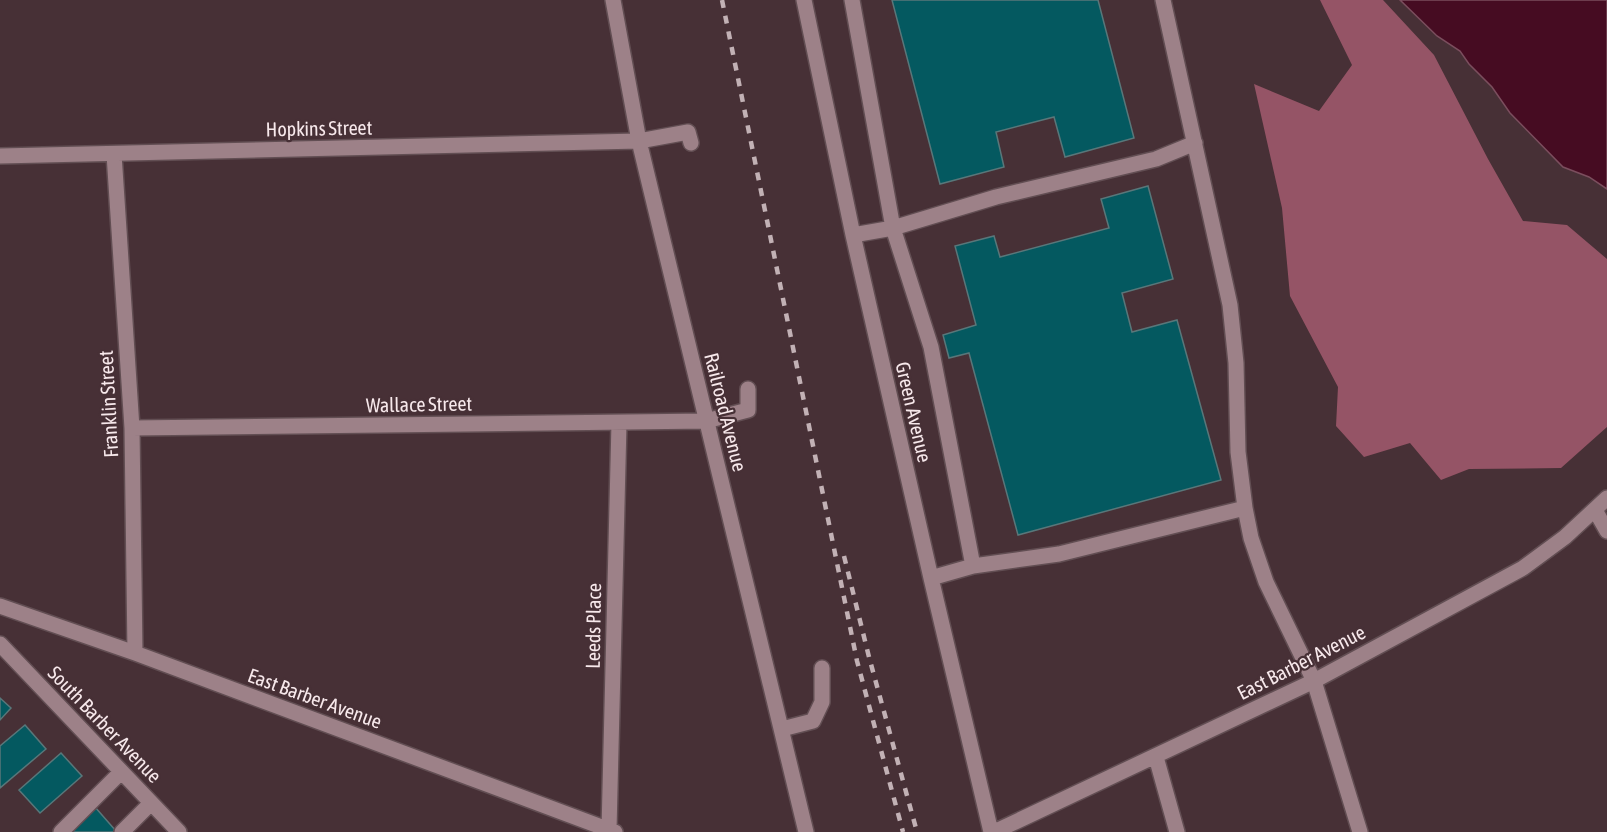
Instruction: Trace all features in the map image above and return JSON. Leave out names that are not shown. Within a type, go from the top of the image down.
[{"type":"street","name":"Railroad Avenue","points":[[613,0],[639,141],[807,832]]},
{"type":"street","name":"Green Avenue","points":[[804,0],[853,235],[931,578],[993,832]]},
{"type":"street","points":[[852,0],[893,228],[931,347],[973,566]]},
{"type":"street","points":[[1163,0],[1230,305],[1236,363],[1238,452],[1251,538],[1266,582],[1314,681],[1360,832]]},
{"type":"street","name":"Hopkins Street","points":[[0,156],[639,141],[688,132],[691,142]]},
{"type":"street","points":[[853,235],[893,228],[996,197],[1156,159],[1195,143]]},
{"type":"street","name":"Franklin Street","points":[[114,154],[132,428],[135,653]]},
{"type":"street","name":"Wallace Street","points":[[132,428],[706,421],[748,410],[748,389]]},
{"type":"street","name":"Leeds Place","points":[[612,831],[619,423]]},
{"type":"street","name":"East Barber Avenue","points":[[993,832],[1314,681],[1523,568],[1565,537],[1607,498]]},
{"type":"street","points":[[931,578],[973,566],[1059,554],[1245,508]]},
{"type":"street","points":[[1595,510],[1607,531]]},
{"type":"street","name":"East Barber Avenue","points":[[0,606],[135,653],[612,831]]},
{"type":"street","name":"South Barber Avenue","points":[[0,644],[179,832]]},
{"type":"street","points":[[782,729],[813,721],[822,702],[822,668]]},
{"type":"street","points":[[1156,757],[1178,832]]},
{"type":"street","points":[[61,832],[122,772]]},
{"type":"street","points":[[122,832],[151,803]]},
{"type":"shaded area","points":[[1320,0],[1383,0],[1434,55],[1523,221],[1567,225],[1607,259],[1607,427],[1561,468],[1469,469],[1441,480],[1410,443],[1364,457],[1336,426],[1338,387],[1290,296],[1282,208],[1254,84],[1319,111],[1352,65]]},
{"type":"shaded area","points":[[1400,0],[1607,0],[1607,189],[1589,177],[1563,167],[1510,113],[1492,87],[1469,64],[1460,51],[1437,36]]},
{"type":"building","points":[[892,0],[1098,0],[1134,138],[1065,157],[1054,117],[996,132],[1004,167],[940,184]]},
{"type":"building","points":[[1148,186],[1173,279],[1122,293],[1132,332],[1177,320],[1221,480],[1018,535],[969,353],[949,358],[943,335],[976,325],[955,246],[994,236],[1000,257],[1109,228],[1101,199]]},
{"type":"building","points":[[0,698],[11,708],[0,720]]},
{"type":"building","points":[[25,725],[46,749],[0,788],[0,746]]},
{"type":"building","points":[[61,753],[82,776],[40,813],[19,790]]},
{"type":"building","points":[[95,807],[116,831],[67,832]]},
{"type":"railway","points":[[722,0],[857,661],[903,832]]},
{"type":"railway","points":[[844,556],[917,832]]}]
